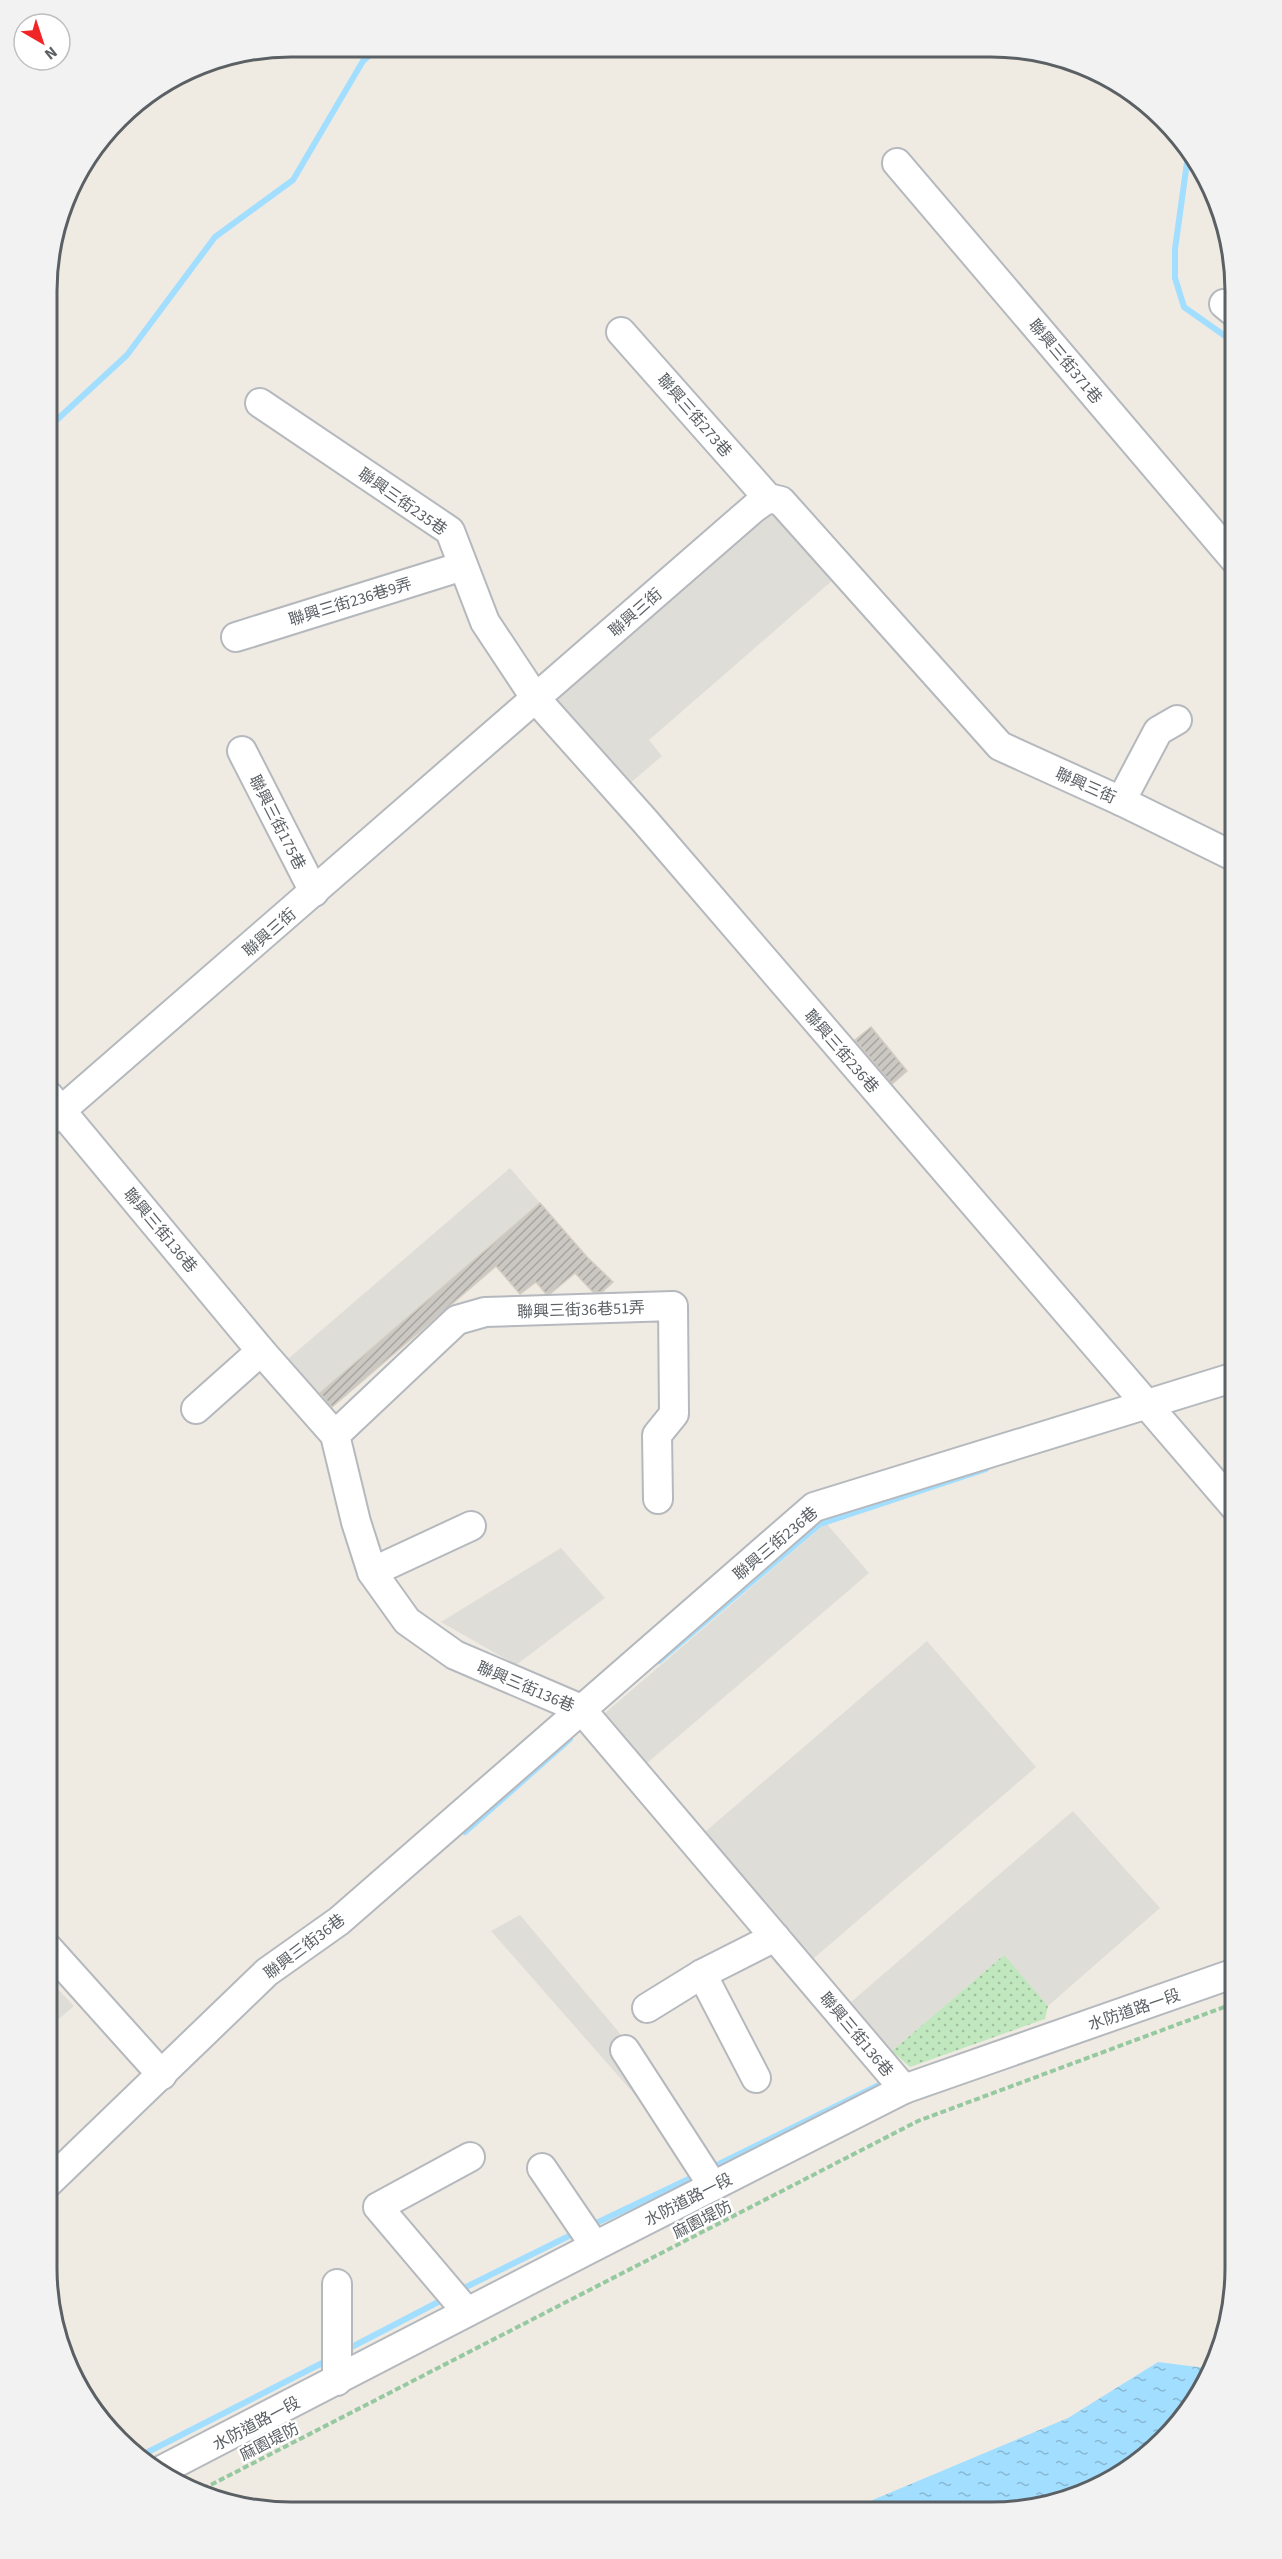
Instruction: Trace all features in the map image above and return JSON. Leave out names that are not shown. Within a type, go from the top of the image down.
[{"type":"street","name":"聯興三街371巷","points":[[897,163],[1225,548]]},
{"type":"street","name":"聯興三街273巷","points":[[621,332],[768,498]]},
{"type":"street","name":"聯興三街235巷","points":[[260,403],[450,531],[485,622],[536,699]]},
{"type":"street","name":"聯興三街","points":[[57,1105],[314,892],[768,498],[782,501],[1000,746],[1121,801],[1225,852]]},
{"type":"street","name":"聯興三街236巷9弄","points":[[236,637],[463,566]]},
{"type":"street","name":"聯興三街236巷","points":[[536,699],[644,820],[1225,1496]]},
{"type":"street","points":[[1121,801],[1139,763],[1158,731],[1177,720]]},
{"type":"street","name":"聯興三街175巷","points":[[242,751],[314,892]]},
{"type":"street","name":"聯興三街136巷","points":[[57,1115],[335,1435],[356,1522],[372,1572],[407,1621],[455,1655],[581,1709],[904,2089]]},
{"type":"street","name":"聯興三街36巷51弄","points":[[335,1435],[457,1320],[485,1312],[673,1306],[674,1414],[657,1435],[658,1499]]},
{"type":"street","points":[[196,1408],[261,1350]]},
{"type":"street","points":[[1146,1406],[1225,1380]]},
{"type":"street","name":"聯興三街236巷","points":[[581,1709],[814,1507],[1146,1406]]},
{"type":"street","points":[[372,1572],[471,1526]]},
{"type":"street","name":"聯興三街36巷","points":[[57,2175],[267,1972],[339,1921],[581,1709]]},
{"type":"street","points":[[647,2008],[702,1974],[775,1937]]},
{"type":"street","points":[[57,1958],[162,2075]]},
{"type":"street","points":[[702,1974],[756,2078]]},
{"type":"street","name":"水防道路一段","points":[[167,2467],[337,2364],[587,2235],[707,2177],[904,2089],[1225,1977]]},
{"type":"street","points":[[626,2050],[707,2177]]},
{"type":"street","points":[[457,2301],[378,2207],[470,2157]]},
{"type":"street","points":[[542,2168],[587,2235]]},
{"type":"street","points":[[337,2284],[337,2364]]},
{"type":"path","name":"麻園堤防","points":[[207,2487],[918,2121],[1225,2007]]},
{"type":"shaded area","points":[[771,507],[834,579],[649,740],[662,756],[628,785],[552,698]]},
{"type":"shaded area","points":[[510,1168],[540,1203],[318,1394],[288,1359]]},
{"type":"shaded area","points":[[826,1523],[869,1573],[646,1764],[604,1714]]},
{"type":"shaded area","points":[[561,1548],[605,1598],[516,1665],[441,1622]]},
{"type":"shaded area","points":[[927,1641],[1036,1767],[813,1959],[705,1832]]},
{"type":"shaded area","points":[[1073,1811],[1160,1908],[1048,2006],[1003,1956],[892,2051],[851,2002]]},
{"type":"shaded area","points":[[520,1915],[618,2031],[709,2152],[701,2170],[491,1931]]},
{"type":"shaded area","points":[[57,1988],[74,2006],[57,2020]]},
{"type":"green space","points":[[1004,1955],[1048,2006],[1045,2019],[910,2067],[892,2051]]},
{"type":"water","points":[[1158,2362],[1203,2368],[1186,2398],[1157,2434],[1121,2463],[1081,2484],[1052,2494],[1022,2500],[868,2502],[1068,2418]]},
{"type":"building","points":[[871,1027],[907,1071],[892,1084],[855,1040]]},
{"type":"building","points":[[540,1203],[587,1257],[613,1282],[602,1292],[593,1292],[575,1273],[551,1293],[546,1294],[536,1282],[520,1294],[496,1266],[332,1407],[320,1393]]},
{"type":"waterway","points":[[57,420],[127,355],[215,237],[293,180],[363,61],[368,57]]},
{"type":"waterway","points":[[1187,163],[1175,249],[1175,278],[1184,307],[1225,336]]},
{"type":"waterway","points":[[659,1661],[820,1524],[986,1469]]},
{"type":"waterway","points":[[465,1832],[570,1739]]},
{"type":"waterway","points":[[709,2169],[879,2085]]},
{"type":"waterway","points":[[590,2226],[697,2175]]},
{"type":"waterway","points":[[458,2291],[575,2233]]},
{"type":"waterway","points":[[344,2351],[444,2299]]},
{"type":"waterway","points":[[147,2453],[330,2359]]}]
